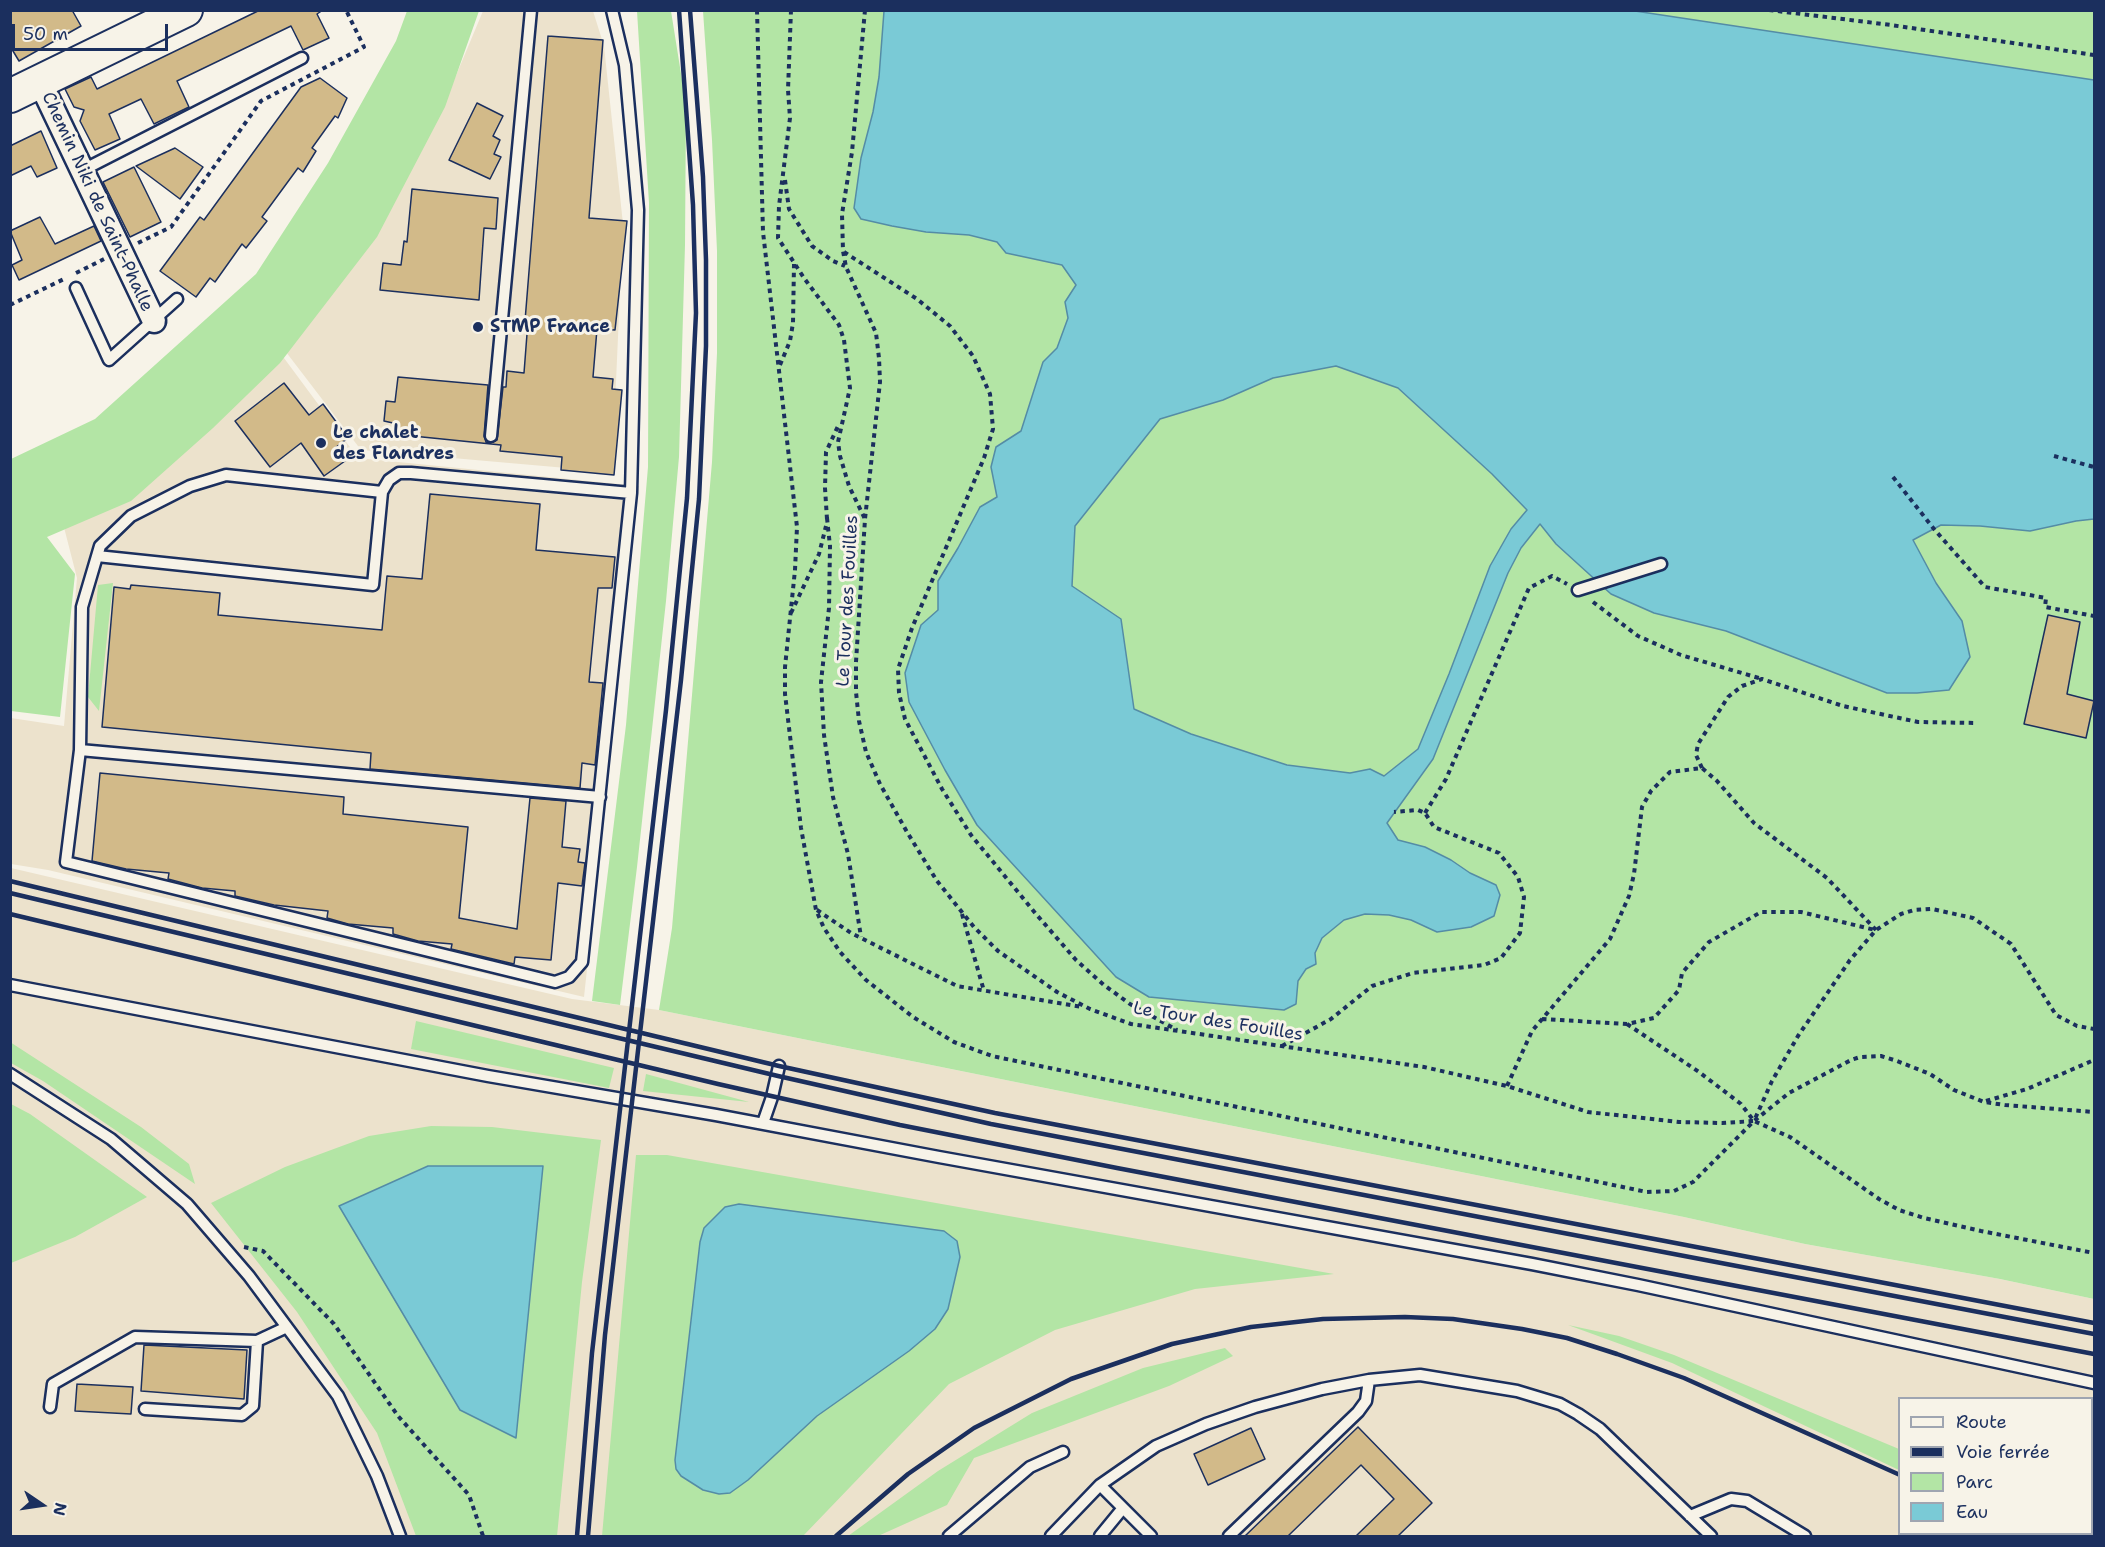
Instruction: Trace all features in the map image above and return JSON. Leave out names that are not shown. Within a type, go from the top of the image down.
[{"type":"main road","points":[[10,96],[186,10]]},
{"type":"street","name":"Chemin Niki de Saint-Phalle","points":[[40,82],[154,321]]},
{"type":"lane","points":[[491,436],[531,10]]},
{"type":"lane","points":[[382,492],[226,476],[190,486],[131,516],[100,546],[82,607],[80,750],[66,862],[555,982],[569,977],[582,962],[631,494],[638,210],[625,65],[612,10]]},
{"type":"lane","points":[[83,170],[302,58]]},
{"type":"lane","points":[[76,288],[109,360],[177,299]]},
{"type":"lane","points":[[97,556],[373,585],[382,492],[389,480],[399,473],[631,494]]},
{"type":"lane","points":[[1578,590],[1661,564]]},
{"type":"lane","points":[[80,750],[600,797]]},
{"type":"lane","points":[[10,985],[488,1076],[762,1123],[1638,1285],[2094,1383]]},
{"type":"lane","points":[[762,1123],[772,1097],[779,1066]]},
{"type":"lane","points":[[10,1074],[111,1138],[187,1204],[249,1276],[338,1396],[377,1476],[400,1536]]},
{"type":"lane","points":[[51,1407],[53,1384],[135,1337],[257,1341],[287,1327]]},
{"type":"lane","points":[[145,1409],[242,1415],[253,1406],[257,1341]]},
{"type":"lane","points":[[1051,1536],[1100,1485],[1156,1446],[1206,1424],[1255,1407],[1322,1389],[1369,1380],[1420,1375],[1517,1391],[1560,1404],[1600,1429],[1711,1536]]},
{"type":"lane","points":[[1229,1536],[1359,1412],[1366,1401],[1369,1380]]},
{"type":"lane","points":[[949,1536],[1030,1467],[1064,1452]]},
{"type":"lane","points":[[1100,1485],[1151,1536]]},
{"type":"lane","points":[[1690,1516],[1731,1499],[1747,1501],[1805,1536]]},
{"type":"lane","points":[[1100,1536],[1123,1508]]},
{"type":"path","points":[[10,305],[171,227],[261,101],[364,47],[346,10]]},
{"type":"path","points":[[757,10],[763,232],[797,527],[795,570],[784,667],[785,694],[801,828],[816,910],[824,928],[840,952],[866,980],[913,1017],[954,1042],[992,1056],[1647,1192],[1674,1191],[1694,1182],[1754,1121],[1789,1093],[1851,1059],[1860,1057],[1881,1056],[1897,1061],[1930,1074],[1954,1090],[1984,1102],[2005,1106],[2094,1112]]},
{"type":"path","points":[[790,10],[788,72],[790,118],[779,206],[778,238],[839,326],[844,340],[850,388],[838,442],[849,486],[865,519]]},
{"type":"path","name":"Le Tour des Fouilles","points":[[865,10],[852,152],[842,214],[846,267],[876,333],[879,358],[879,382],[865,519],[856,692],[859,721],[866,752],[880,784],[937,881],[961,911],[999,951],[1024,971],[1088,1008],[1131,1024],[1424,1067],[1508,1086],[1588,1112],[1680,1122],[1754,1121]]},
{"type":"path","points":[[1769,10],[1891,25],[2094,55]]},
{"type":"path","points":[[784,175],[789,209],[812,246],[846,267]]},
{"type":"path","points":[[843,251],[917,299],[950,327],[973,356],[990,394],[993,429],[984,459],[912,628],[898,669],[899,693],[904,719],[942,789],[971,835],[1076,960],[1130,1004],[1180,1032]]},
{"type":"path","points":[[779,368],[790,341],[793,323],[794,263]]},
{"type":"path","points":[[843,416],[826,452],[825,488],[830,546],[829,608],[821,682],[824,735],[833,797],[848,854],[861,937]]},
{"type":"path","points":[[2054,456],[2094,467]]},
{"type":"path","points":[[1893,477],[1934,529],[1985,587],[2046,598],[2045,607],[2094,616]]},
{"type":"path","points":[[789,616],[819,554],[825,537],[827,518]]},
{"type":"path","points":[[1425,813],[1451,770],[1529,588],[1552,576],[1578,590],[1638,636],[1681,655],[1843,706],[1918,722],[1976,723]]},
{"type":"path","points":[[1762,679],[1742,686],[1728,697],[1698,744],[1696,755],[1702,768],[1717,780],[1754,823],[1827,878],[1875,930]]},
{"type":"path","points":[[1508,1086],[1532,1031],[1610,939],[1629,896],[1642,807],[1651,791],[1670,772],[1702,768]]},
{"type":"path","points":[[1282,1046],[1331,1019],[1372,986],[1413,973],[1484,965],[1501,958],[1520,933],[1524,897],[1518,877],[1499,853],[1434,827],[1425,813],[1418,810],[1395,812]]},
{"type":"path","points":[[1754,1121],[1772,1081],[1798,1036],[1850,960],[1875,930],[1901,914],[1914,910],[1932,909],[1973,918],[2011,944],[2056,1015],[2077,1026],[2094,1029]]},
{"type":"path","points":[[816,910],[861,937],[957,986],[1088,1008]]},
{"type":"path","points":[[961,911],[984,991]]},
{"type":"path","points":[[1542,1019],[1627,1024],[1654,1018],[1679,990],[1682,973],[1709,942],[1761,912],[1801,912],[1875,930]]},
{"type":"path","points":[[1627,1024],[1732,1097],[1741,1104],[1754,1121],[1790,1137],[1879,1199],[1899,1210],[1981,1231],[2094,1253]]},
{"type":"path","points":[[1984,1102],[2027,1089],[2094,1060]]},
{"type":"path","points":[[228,1252],[236,1246],[263,1251],[334,1324],[398,1416],[468,1496],[483,1536]]},
{"type":"shaded area","points":[[483,11],[593,11],[604,46],[623,224],[612,472],[361,450],[286,352],[442,109]]},
{"type":"shaded area","points":[[281,354],[358,458],[639,486],[584,997],[48,870],[11,864],[11,718],[64,726],[77,578],[58,504]]},
{"type":"shaded area","points":[[11,868],[572,999],[659,1010],[1684,1217],[1805,1244],[2000,1279],[2094,1299],[2094,1536],[11,1536]]},
{"type":"green space","points":[[407,11],[479,11],[445,107],[377,237],[280,363],[213,428],[131,501],[47,537],[75,574],[60,717],[11,711],[11,459],[95,419],[256,274],[328,163],[396,41]]},
{"type":"green space","points":[[637,11],[671,11],[686,105],[685,245],[679,457],[666,601],[620,1005],[592,1001],[626,725],[648,467],[649,203]]},
{"type":"green space","points":[[703,11],[2094,11],[2094,1299],[2000,1279],[1805,1244],[1684,1217],[659,1010],[672,928],[712,462],[717,353],[717,251]]},
{"type":"green space","points":[[113,583],[99,711],[88,697],[98,585]]},
{"type":"green space","points":[[416,1021],[614,1068],[609,1088],[411,1049]]},
{"type":"green space","points":[[10,1042],[141,1127],[189,1164],[195,1184],[43,1081],[11,1063]]},
{"type":"green space","points":[[646,1074],[749,1102],[643,1091]]},
{"type":"green space","points":[[11,1104],[30,1114],[147,1197],[75,1237],[11,1263]]},
{"type":"green space","points":[[431,1126],[492,1127],[601,1140],[582,1282],[557,1536],[416,1536],[377,1433],[297,1312],[211,1203],[285,1167],[369,1136]]},
{"type":"green space","points":[[636,1155],[667,1155],[1334,1274],[1195,1289],[1055,1330],[949,1384],[803,1536],[602,1536]],"holes":[[[739,1204],[817,1416],[748,1480],[676,1469],[675,1460],[700,1242],[705,1228],[725,1207]]]},
{"type":"green space","points":[[1568,1325],[1619,1336],[1674,1355],[1898,1449],[1898,1470],[1672,1363]]},
{"type":"green space","points":[[1225,1348],[1233,1356],[1169,1386],[974,1458],[947,1505],[878,1536],[848,1536],[938,1471],[1032,1413],[1143,1368]]},
{"type":"water","points":[[884,11],[1635,11],[2094,80],[2094,519],[2030,531],[1941,525],[1913,540],[1936,583],[1962,621],[1970,657],[1949,690],[1917,693],[1887,693],[1726,631],[1654,613],[1611,594],[1556,544],[1540,524],[1521,548],[1508,573],[1433,759],[1387,823],[1398,840],[1425,847],[1496,885],[1500,895],[1494,916],[1471,927],[1437,932],[1411,920],[1389,915],[1365,914],[1344,920],[1322,938],[1315,953],[1316,964],[1306,969],[1298,981],[1296,1004],[1284,1010],[1149,997],[1116,977],[977,825],[909,702],[905,673],[921,625],[938,610],[938,581],[980,507],[997,497],[991,467],[996,447],[1021,431],[1043,362],[1057,348],[1068,318],[1065,302],[1076,285],[1062,265],[1006,253],[997,242],[969,235],[926,232],[861,219],[854,208],[861,158],[879,77]],"holes":[[[1336,366],[1398,388],[1492,474],[1527,510],[1511,529],[1490,566],[1418,749],[1384,776],[1370,769],[1350,773],[1287,765],[1191,734],[1134,709],[1121,619],[1072,586],[1075,526],[1160,419],[1223,400],[1273,378]]]},
{"type":"water","points":[[428,1166],[543,1166],[516,1438],[460,1410],[339,1206]]},
{"type":"water","points":[[739,1204],[944,1231],[957,1241],[960,1257],[948,1309],[935,1329],[909,1351],[817,1416],[748,1480],[730,1493],[719,1494],[703,1490],[681,1476],[676,1469],[675,1460],[700,1242],[704,1228],[725,1207]]},
{"type":"building","points":[[10,10],[72,10],[81,26],[19,61],[10,46]]},
{"type":"building","points":[[260,10],[323,10],[317,14],[329,38],[303,50],[291,26],[177,81],[189,107],[154,124],[141,99],[109,114],[120,139],[95,150],[80,121],[84,110],[74,107],[65,89],[91,77],[97,89]]},
{"type":"building","points":[[548,36],[603,40],[589,218],[627,221],[615,330],[597,329],[593,377],[613,379],[612,389],[622,390],[614,475],[561,470],[562,457],[500,451],[501,445],[393,434],[393,423],[384,421],[386,401],[395,402],[398,377],[488,385],[484,436],[486,442],[497,440],[507,371],[524,373],[528,321],[525,321]]},
{"type":"building","points":[[320,78],[347,98],[338,118],[335,116],[312,148],[316,151],[303,172],[298,168],[262,217],[267,221],[246,248],[242,244],[215,282],[210,278],[196,297],[160,271],[200,217],[204,220],[301,87]]},
{"type":"building","points":[[477,103],[503,116],[493,136],[500,140],[494,154],[501,157],[490,179],[449,160]]},
{"type":"building","points":[[41,131],[57,168],[37,177],[31,166],[10,176],[10,146]]},
{"type":"building","points":[[175,148],[203,167],[180,199],[136,166]]},
{"type":"building","points":[[134,167],[161,222],[130,237],[103,182]]},
{"type":"building","points":[[412,189],[498,198],[496,229],[484,228],[479,300],[380,290],[383,263],[401,265],[404,241],[407,242]]},
{"type":"building","points":[[40,217],[55,244],[94,226],[101,241],[19,280],[12,265],[22,260],[10,231]]},
{"type":"building","points":[[284,383],[309,415],[323,404],[348,438],[335,448],[345,461],[324,476],[301,443],[270,467],[235,421]]},
{"type":"building","points":[[430,494],[540,504],[536,550],[615,557],[612,588],[598,588],[589,682],[603,683],[595,765],[582,763],[580,788],[370,769],[371,753],[102,727],[114,587],[130,589],[131,585],[220,593],[218,615],[382,630],[387,576],[422,579]]},
{"type":"building","points":[[2048,615],[2080,622],[2067,694],[2094,701],[2086,738],[2024,724]]},
{"type":"building","points":[[100,773],[344,797],[343,814],[468,827],[459,918],[517,929],[530,798],[566,801],[562,847],[580,849],[578,862],[585,863],[582,886],[558,883],[551,960],[515,957],[514,964],[451,949],[452,944],[418,941],[393,934],[393,928],[348,924],[327,918],[328,911],[274,905],[235,896],[235,891],[202,888],[168,879],[169,873],[126,869],[92,861]]},
{"type":"building","points":[[144,1345],[247,1350],[244,1399],[141,1391]]},
{"type":"building","points":[[77,1384],[133,1387],[131,1414],[75,1411]]},
{"type":"building","points":[[1358,1427],[1432,1503],[1398,1536],[1356,1536],[1394,1499],[1361,1465],[1288,1536],[1245,1536]]},
{"type":"building","points":[[1251,1428],[1265,1459],[1208,1485],[1194,1454]]},
{"type":"railway","points":[[577,1536],[592,1353],[666,710],[687,498],[696,313],[693,205],[679,10]]},
{"type":"railway","points":[[588,1536],[605,1335],[681,680],[699,499],[706,346],[706,260],[703,177],[690,10]]},
{"type":"railway","points":[[10,881],[779,1066],[995,1113],[2094,1323]]},
{"type":"railway","points":[[10,893],[778,1076],[991,1124],[2094,1334]]},
{"type":"railway","points":[[10,914],[718,1084],[900,1125],[2094,1354]]},
{"type":"railway","points":[[836,1536],[908,1474],[974,1428],[1071,1379],[1172,1344],[1251,1327],[1323,1319],[1405,1317],[1453,1319],[1567,1338],[1684,1378],[1898,1474]]},
{"type":"place","name":"STMP France","points":[[478,327]]},
{"type":"place","name":"Le chalet des Flandres","points":[[321,443]]}]
